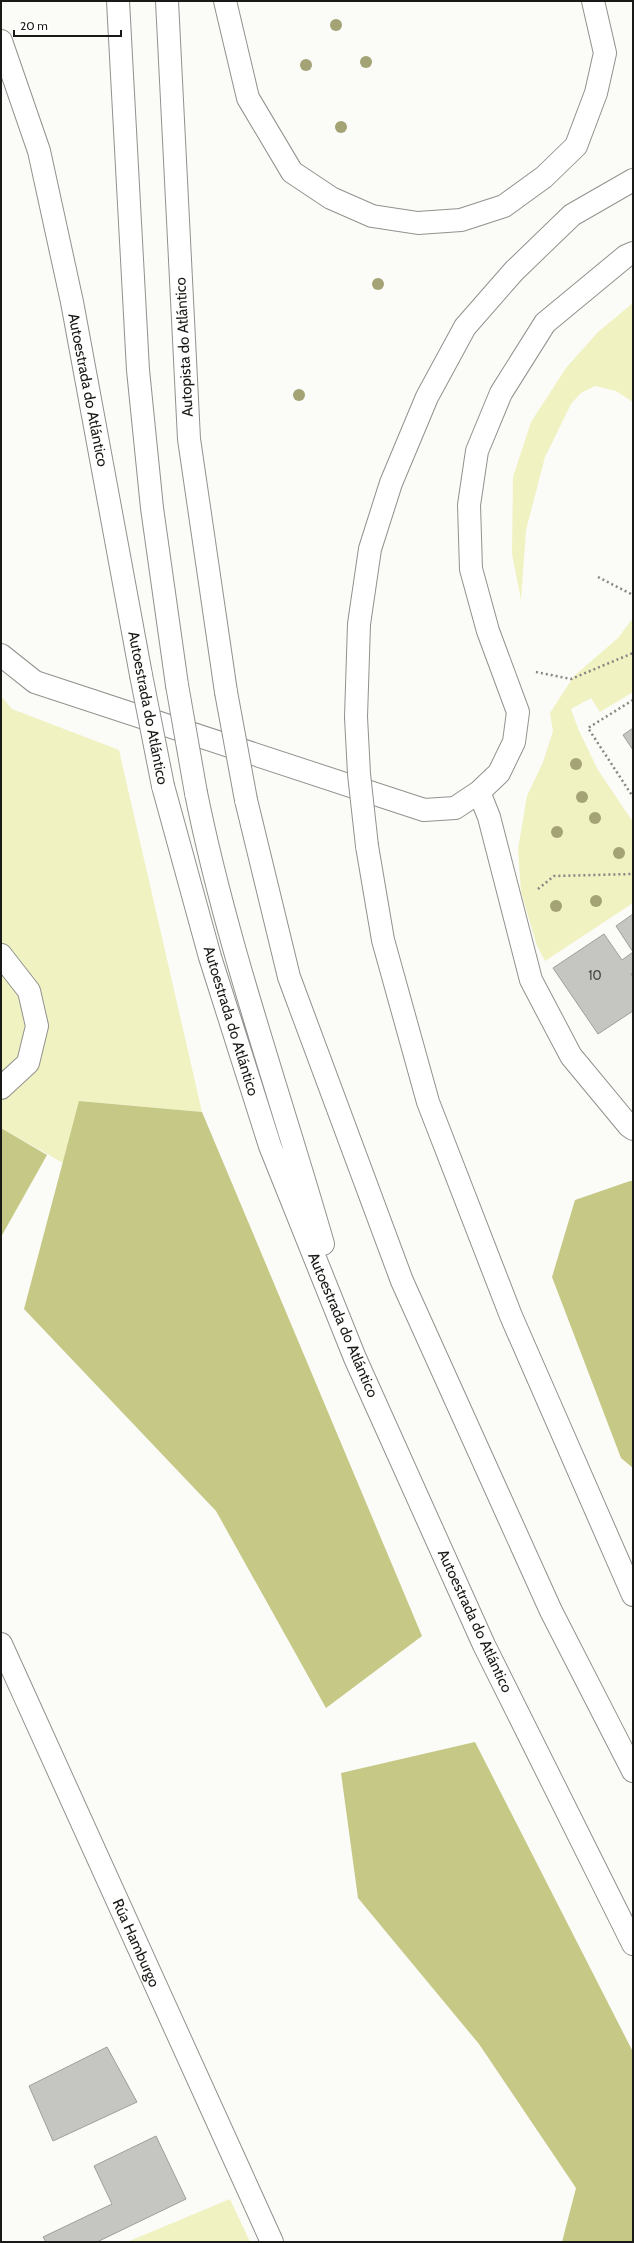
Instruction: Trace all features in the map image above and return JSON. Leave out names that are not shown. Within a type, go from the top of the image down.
[{"type":"main road","points":[[118,1],[138,370],[152,508],[177,685],[196,793],[211,866],[355,1358]]},
{"type":"main road","name":"Autopista do Atlántico","points":[[167,1],[189,439],[226,692],[246,800],[289,977],[402,1281],[551,1611],[633,1771]]},
{"type":"main road","points":[[225,1],[248,98],[292,172],[331,198],[372,216],[418,222],[461,220],[504,206],[544,177],[576,146],[596,93],[605,53],[593,1]]},
{"type":"main road","name":"Autoestrada do Atlántico","points":[[1,42],[41,158],[72,302],[163,786],[210,957],[270,1146],[355,1358],[484,1645],[633,1944]]},
{"type":"main road","points":[[633,180],[572,215],[514,271],[465,327],[427,397],[391,482],[370,549],[359,624],[356,718],[359,774],[367,846],[383,940],[428,1102],[511,1316],[633,1595]]},
{"type":"main road","points":[[1,655],[35,682],[424,810],[456,808],[479,792],[499,773],[514,742],[518,712],[488,631],[471,569],[469,505],[477,451],[502,393],[545,323],[626,256],[633,253]]},
{"type":"main road","points":[[479,792],[489,817],[531,980],[571,1056],[633,1129]]},
{"type":"main road","points":[[1,954],[29,990],[37,1026],[28,1063],[1,1088]]},
{"type":"main road","name":"Rúa Hamburgo","points":[[1,1644],[272,2242]]},
{"type":"path","points":[[598,577],[633,595]]},
{"type":"path","points":[[534,666],[536,673],[571,679],[633,653]]},
{"type":"path","points":[[633,700],[588,728],[633,796]]},
{"type":"path","points":[[513,910],[554,876],[633,874]]},
{"type":"green space","points":[[633,303],[633,402],[616,391],[595,386],[581,393],[571,404],[545,457],[526,530],[521,600],[512,554],[513,477],[531,422],[566,368],[598,332]]},
{"type":"green space","points":[[633,618],[633,692],[600,712],[591,698],[571,709],[579,731],[598,770],[633,822],[633,903],[545,961],[537,946],[521,892],[518,849],[527,796],[543,762],[553,731],[550,713],[574,676],[618,638]]},
{"type":"green space","points":[[1,696],[12,709],[119,750],[202,1112],[80,1101],[63,1163],[1,1128]]},
{"type":"green space","points":[[79,1101],[202,1112],[422,1636],[326,1708],[216,1511],[24,1309]]},
{"type":"green space","points":[[1,1128],[47,1155],[1,1237]]},
{"type":"green space","points":[[633,1181],[633,1468],[621,1458],[552,1277],[575,1200]]},
{"type":"green space","points":[[475,1742],[633,2052],[633,2242],[562,2242],[576,2188],[479,2044],[358,1898],[341,1773]]},
{"type":"green space","points":[[230,2199],[250,2242],[127,2242]]},
{"type":"building","points":[[633,728],[633,750],[623,735]]},
{"type":"building","points":[[633,914],[633,952],[616,926]]},
{"type":"building","points":[[604,934],[622,960],[633,952],[633,973],[631,974],[633,977],[633,1011],[598,1034],[553,968]]},
{"type":"building","points":[[107,2047],[137,2102],[53,2141],[29,2086]]},
{"type":"building","points":[[156,2136],[186,2199],[97,2242],[46,2242],[43,2237],[112,2204],[94,2166]]}]
